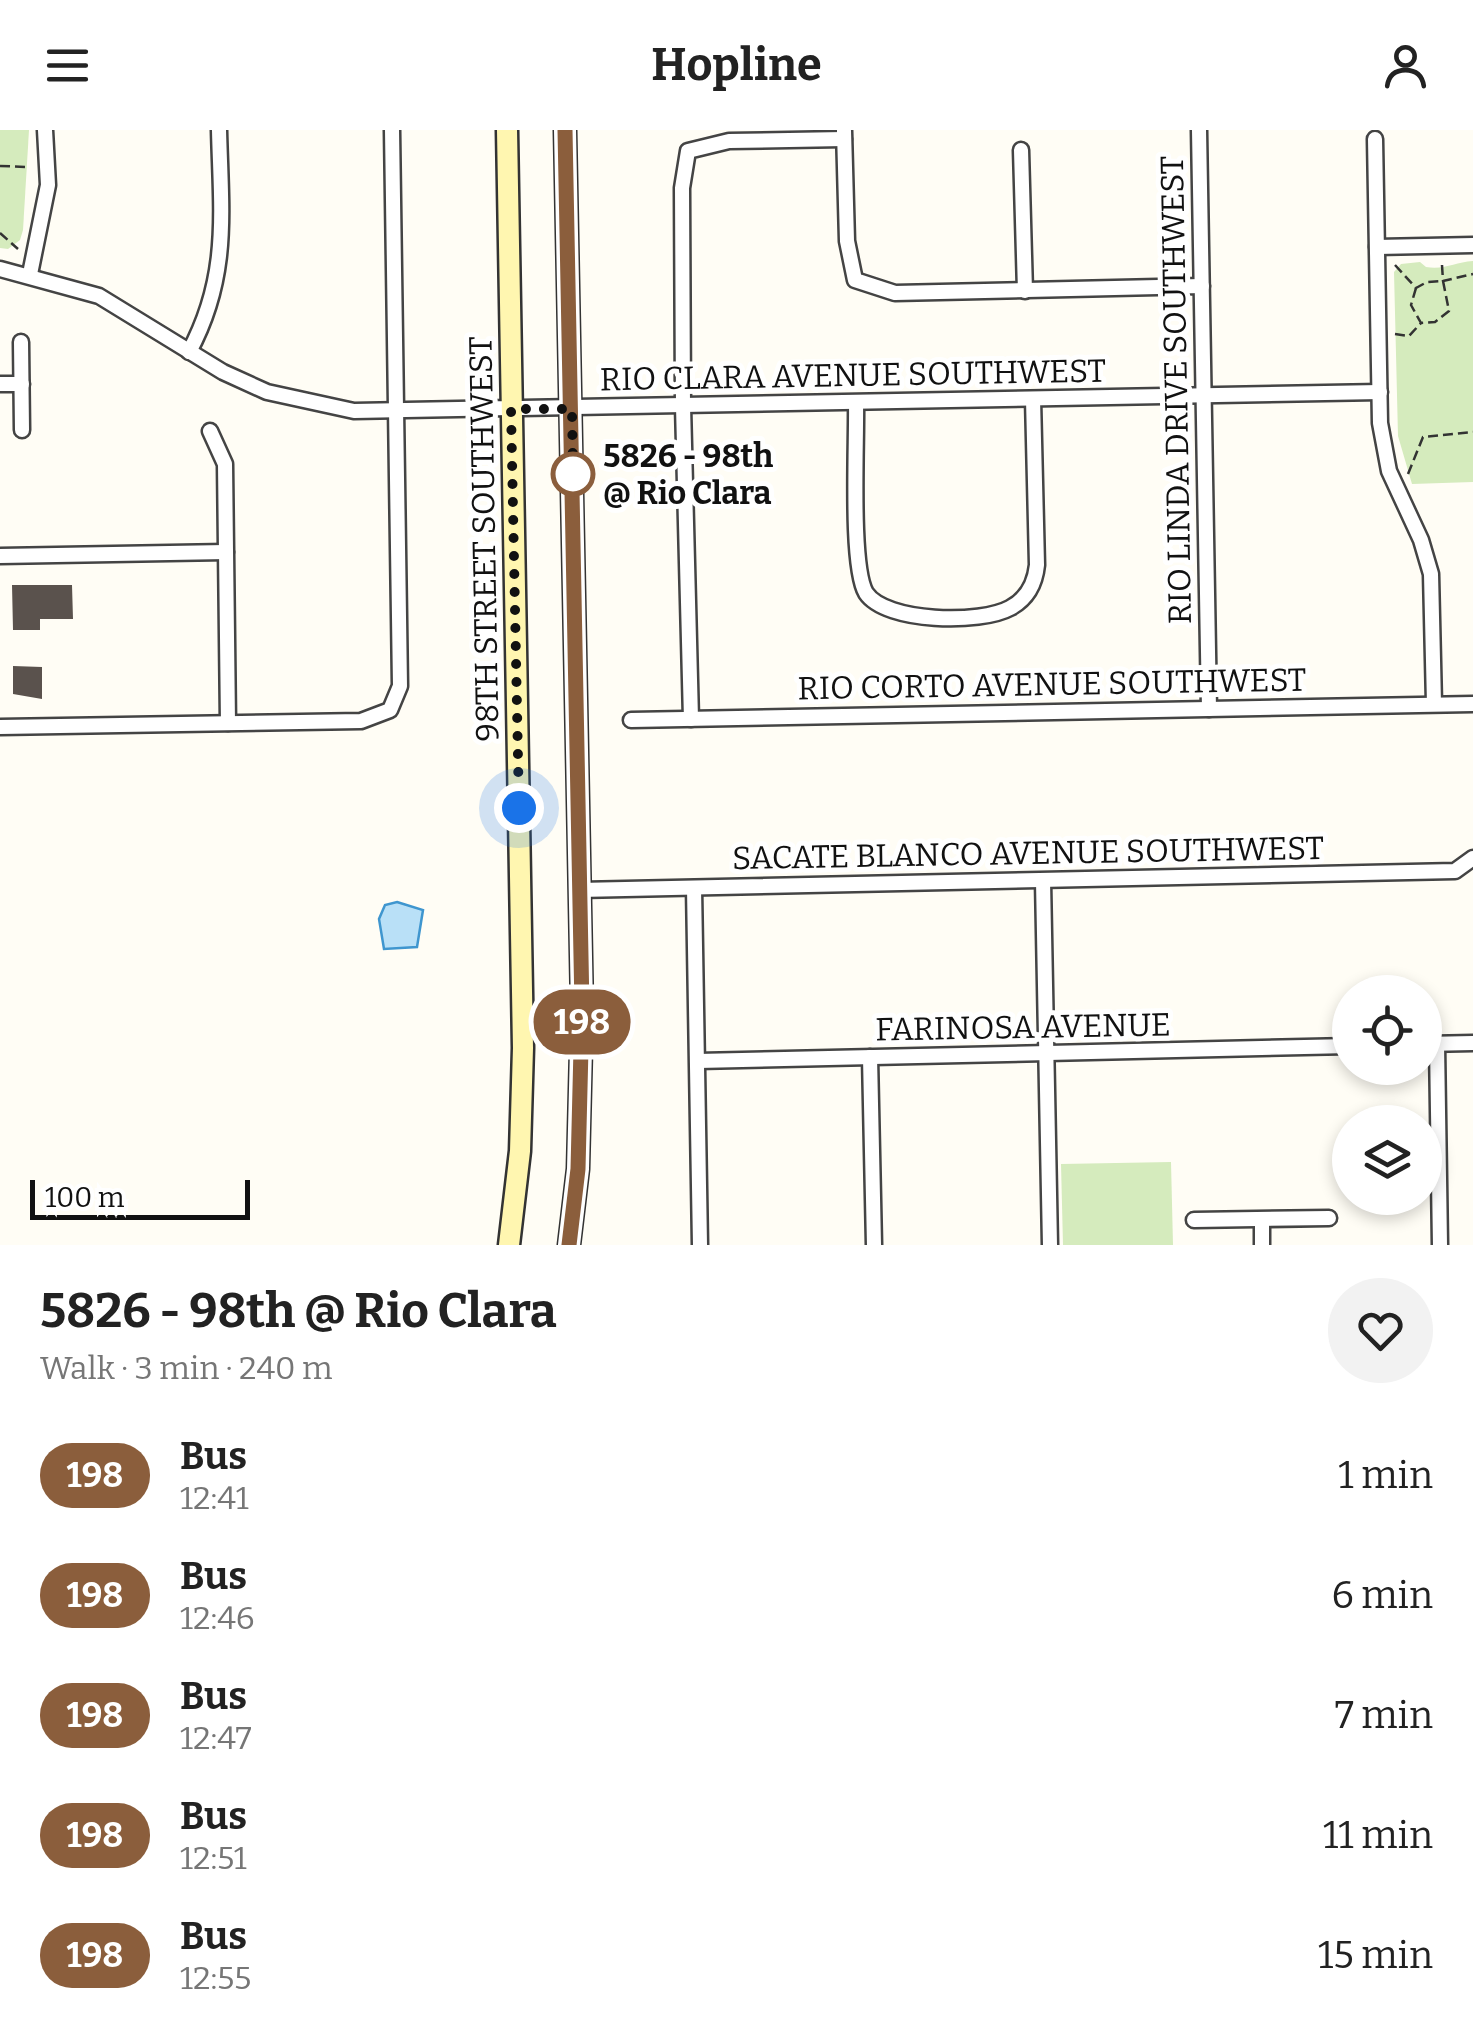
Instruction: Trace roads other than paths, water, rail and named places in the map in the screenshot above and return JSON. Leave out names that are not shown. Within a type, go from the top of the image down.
[{"type":"main road","name":"98TH STREET SOUTHWEST","points":[[507,130],[523,1048],[520,1151],[509,1245]]},
{"type":"main road","points":[[565,130],[579,890],[579,1152],[569,1245]]},
{"type":"street","points":[[30,274],[48,184],[45,130]]},
{"type":"street","points":[[189,352],[207,318],[221,264],[219,130]]},
{"type":"street","points":[[0,727],[361,721],[390,710],[400,686],[392,130]]},
{"type":"street","name":"RIO LINDA DRIVE SOUTHWEST","points":[[1199,130],[1210,709]]},
{"type":"street","points":[[690,719],[682,188],[688,152],[729,141],[844,135],[847,242],[854,280],[895,293],[1202,286]]},
{"type":"street","points":[[1376,140],[1380,392],[1390,471],[1421,540],[1431,574],[1434,704]]},
{"type":"street","points":[[1021,150],[1025,291]]},
{"type":"street","points":[[1377,247],[1473,244]]},
{"type":"street","name":"RIO CLARA AVENUE SOUTHWEST","points":[[0,269],[30,274],[134,314],[189,352],[267,392],[310,404],[397,411],[1380,392]]},
{"type":"street","points":[[22,342],[22,430]]},
{"type":"street","points":[[0,384],[22,384]]},
{"type":"street","points":[[856,403],[859,568],[865,590],[882,609],[895,614],[949,615],[1008,610],[1021,601],[1036,578],[1033,399]]},
{"type":"street","points":[[210,431],[225,464],[228,722]]},
{"type":"street","points":[[0,556],[226,552]]},
{"type":"street","name":"RIO CORTO AVENUE SOUTHWEST","points":[[632,720],[1473,704]]},
{"type":"street","name":"SACATE BLANCO AVENUE SOUTHWEST","points":[[579,890],[1455,872],[1473,858]]},
{"type":"street","points":[[1043,881],[1050,1245]]},
{"type":"street","points":[[694,888],[700,1245]]},
{"type":"street","points":[[1442,1044],[1473,1043]]},
{"type":"street","name":"FARINOSA AVENUE","points":[[698,1060],[1332,1046]]},
{"type":"street","points":[[870,1057],[874,1245]]},
{"type":"street","points":[[1433,1085],[1440,1245]]},
{"type":"street","points":[[1194,1220],[1330,1218]]},
{"type":"street","points":[[1262,1220],[1262,1245]]},
{"type":"water","points":[[397,902],[423,910],[417,947],[384,949],[379,919],[385,905]]},
{"type":"place","name":"5826 - 98th @ Rio Clara","points":[[573,474]]}]
